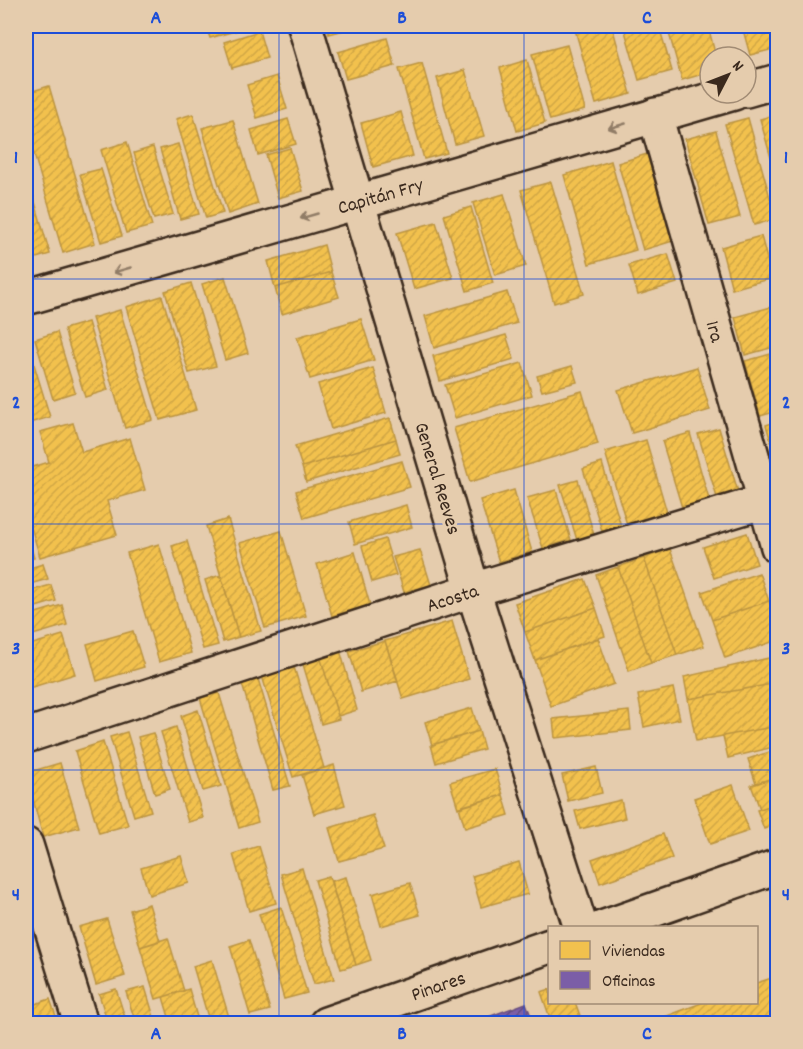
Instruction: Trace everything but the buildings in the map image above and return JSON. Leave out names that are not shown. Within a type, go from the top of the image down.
[{"type":"street","name":"General Reeves","points":[[305,26],[473,590],[581,926]]},
{"type":"street","points":[[758,87],[777,81]]},
{"type":"street","name":"Capitán Fry","points":[[26,298],[698,103]]},
{"type":"street","name":"1ra","points":[[655,115],[771,499],[777,547]]},
{"type":"street","name":"Acosta","points":[[26,736],[473,590],[771,499]]},
{"type":"street","points":[[26,845],[81,1023]]},
{"type":"street","points":[[605,926],[777,866]]},
{"type":"street","name":"Pinares","points":[[326,1023],[548,946]]}]
